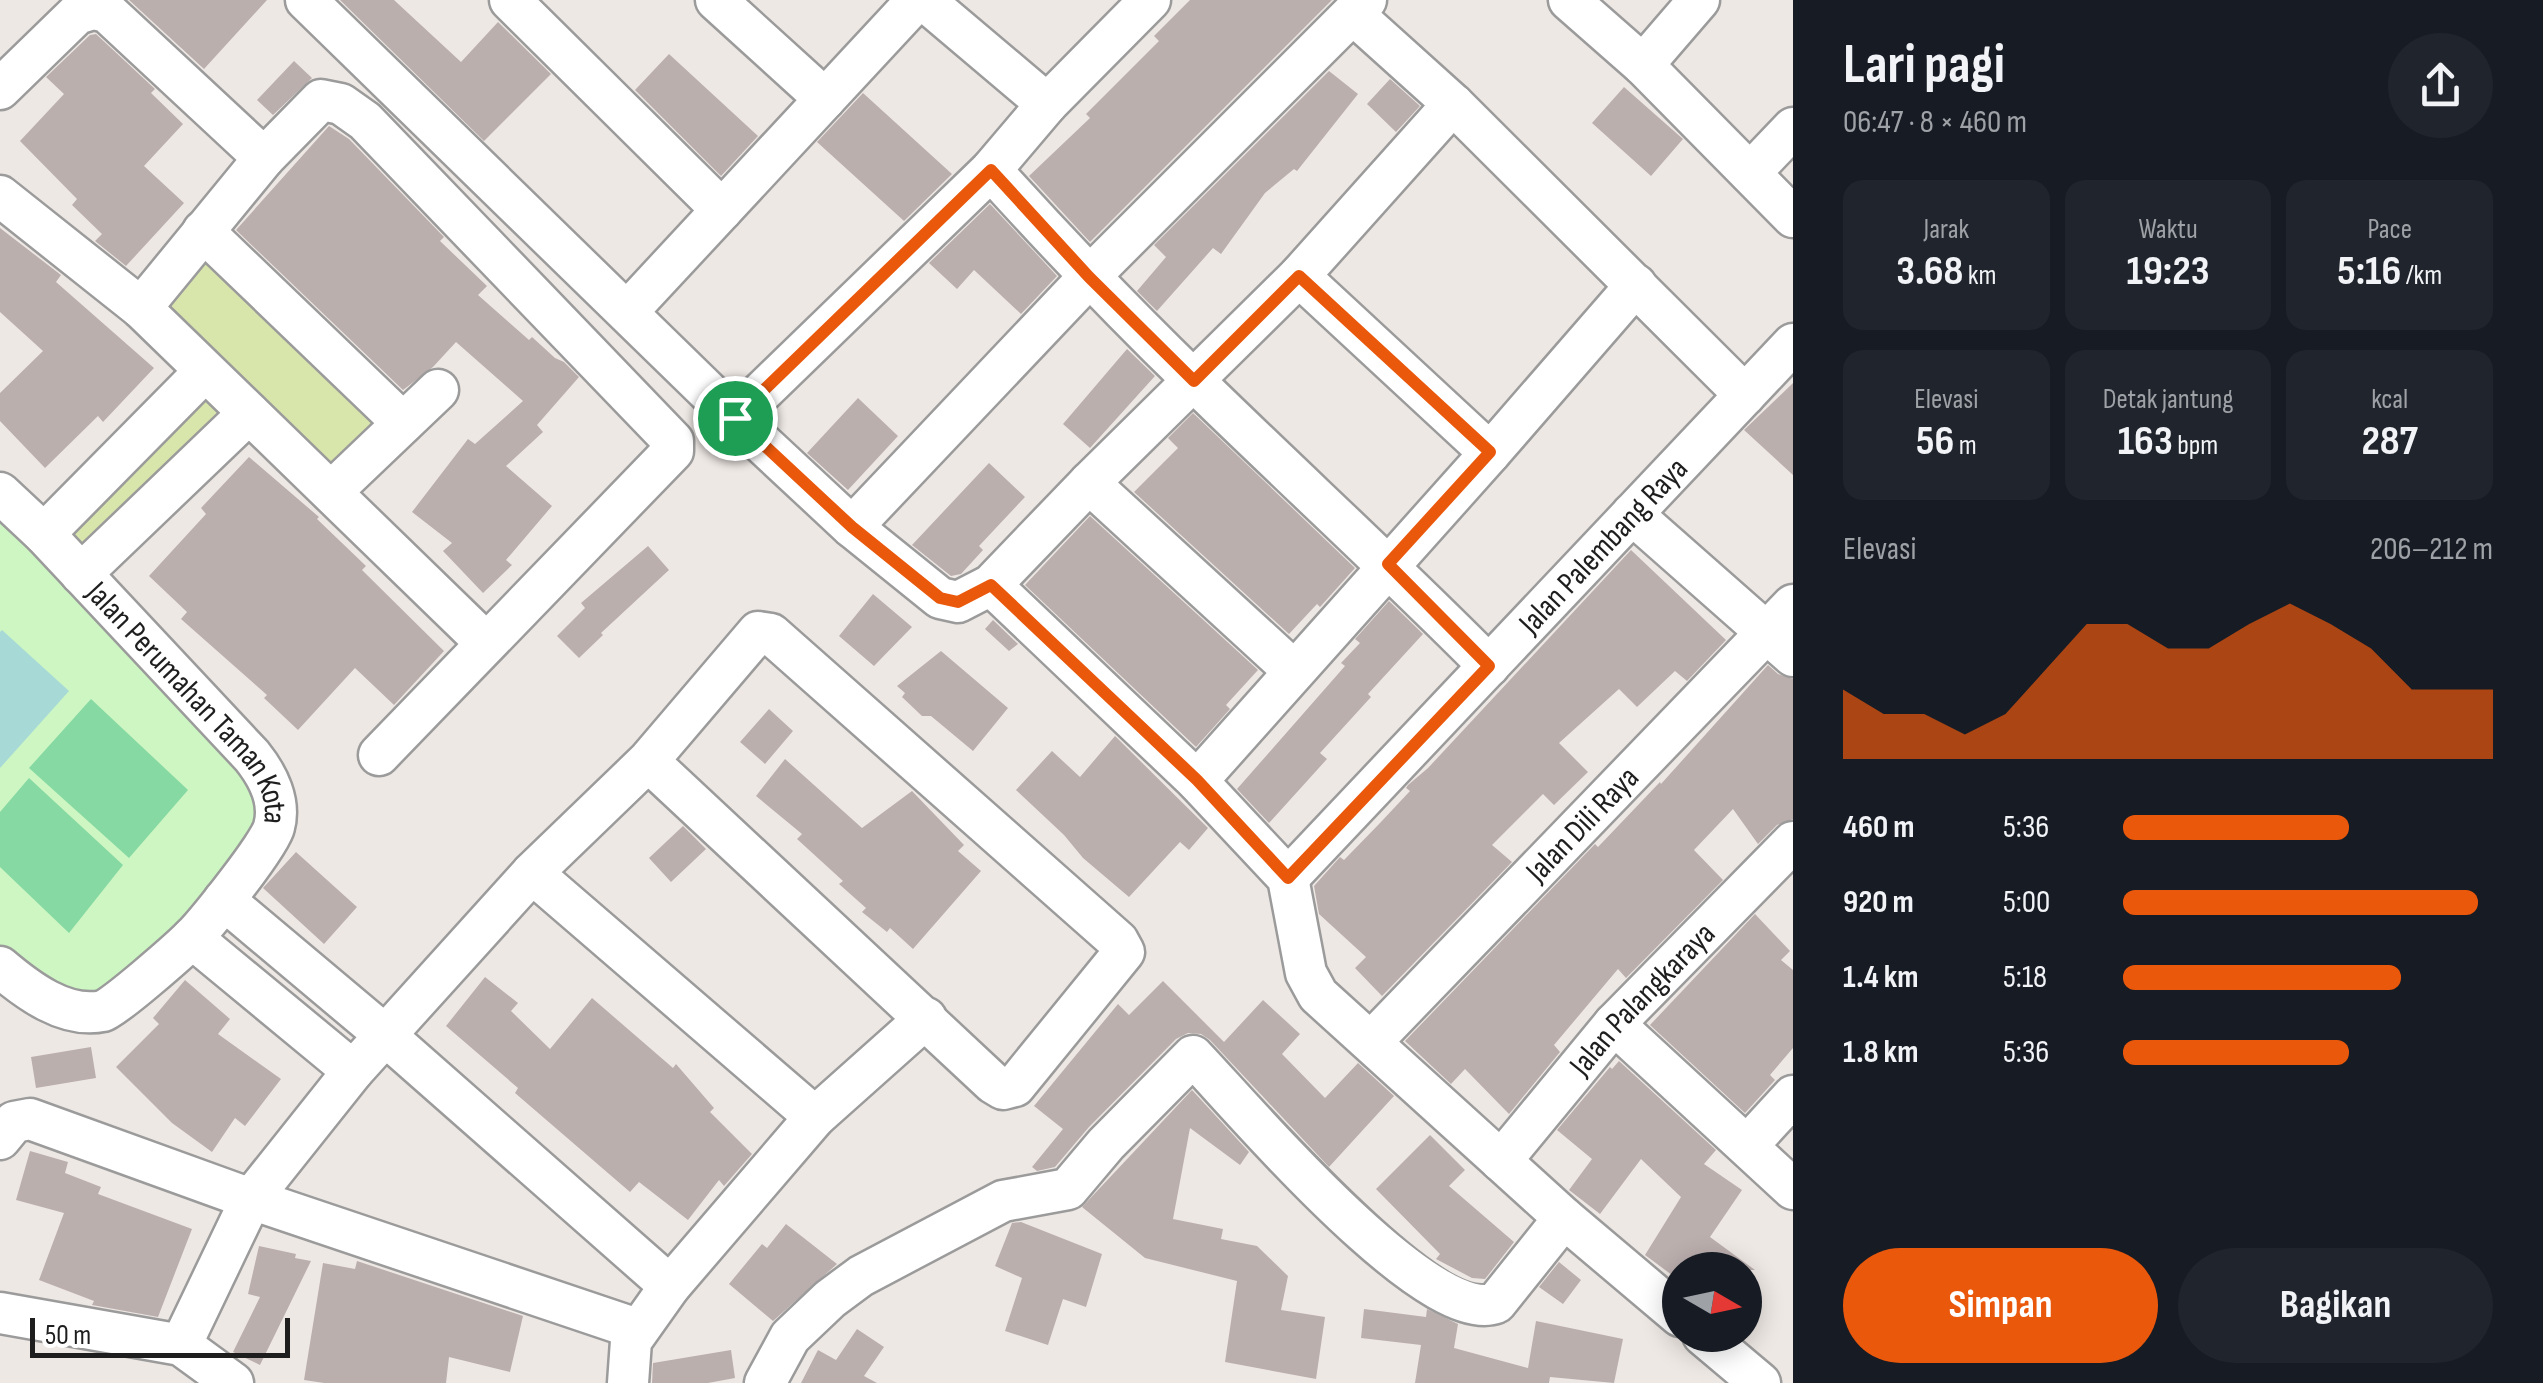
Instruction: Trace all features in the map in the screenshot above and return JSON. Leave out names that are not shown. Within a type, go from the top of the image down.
[{"type":"street","points":[[306,0],[735,418],[852,527],[947,601],[963,601],[991,585],[1089,482],[1299,276],[1453,104]]},
{"type":"street","points":[[510,0],[722,210]]},
{"type":"street","points":[[716,0],[825,99]]},
{"type":"street","points":[[626,312],[921,0],[1047,104]]},
{"type":"street","points":[[735,418],[991,170],[1047,104],[1150,0]]},
{"type":"street","points":[[1568,0],[1642,65],[1793,216]]},
{"type":"street","points":[[1642,65],[1699,0]]},
{"type":"street","points":[[852,527],[1089,277],[1359,7],[1744,396]]},
{"type":"street","points":[[0,88],[77,14],[93,9],[107,12],[264,158]]},
{"type":"street","points":[[140,308],[264,158],[322,100],[341,104],[364,121],[673,441],[673,451],[379,755]]},
{"type":"street","points":[[1750,174],[1793,128]]},
{"type":"street","points":[[991,170],[1089,277],[1489,666]]},
{"type":"street","points":[[0,196],[140,308],[486,643]]},
{"type":"street","points":[[203,232],[403,423]]},
{"type":"street","points":[[1299,276],[1490,452]]},
{"type":"street","points":[[1197,780],[1636,285]]},
{"type":"street","name":"Jalan Palembang Raya","points":[[1288,878],[1793,344]]},
{"type":"street","points":[[44,534],[206,371]]},
{"type":"street","points":[[331,492],[438,390]]},
{"type":"street","points":[[81,574],[249,413]]},
{"type":"street","points":[[1089,482],[1294,671]]},
{"type":"street","name":"Jalan Perumahan Taman Kota","points":[[0,493],[44,534],[263,770],[276,806],[274,831],[224,900],[192,938],[106,1011],[78,1011],[54,1004],[25,988],[0,967]]},
{"type":"street","points":[[1632,514],[1785,631]]},
{"type":"street","points":[[991,585],[1197,780],[1288,878],[1311,985],[1318,996],[1564,1218],[1662,1301]]},
{"type":"street","name":"Jalan Dili Raya","points":[[1372,1041],[1785,631]]},
{"type":"street","points":[[180,1345],[251,1199],[353,1071],[532,873],[648,760],[753,635],[768,632],[1123,947],[1121,957],[1015,1086],[1003,1089],[648,760]]},
{"type":"street","name":"Jalan Palangkaraya","points":[[1501,1161],[1614,1024],[1793,842]]},
{"type":"street","points":[[532,873],[815,1117]]},
{"type":"street","points":[[224,900],[386,1036],[670,1286]]},
{"type":"street","points":[[192,938],[353,1071]]},
{"type":"street","points":[[628,1383],[631,1340],[670,1286],[815,1117],[926,1018]]},
{"type":"street","points":[[1614,1024],[1793,1189]]},
{"type":"street","points":[[765,1383],[782,1348],[798,1328],[862,1276],[1002,1202],[1068,1189],[1106,1144],[1193,1056],[1357,1228],[1399,1264],[1469,1306],[1496,1303],[1564,1218]]},
{"type":"street","points":[[1747,1146],[1793,1096]]},
{"type":"street","points":[[0,1139],[14,1122],[30,1119],[251,1199],[637,1329]]},
{"type":"street","points":[[0,1314],[180,1345],[234,1383]]},
{"type":"street","points":[[1723,1352],[1760,1383]]},
{"type":"green space","points":[[203,231],[403,423],[331,492],[249,413],[81,574],[44,534],[205,371],[141,308]]},
{"type":"green space","points":[[0,493],[263,770],[274,831],[106,1011],[0,967]]},
{"type":"green space","points":[[91,699],[188,790],[129,858],[29,768]]},
{"type":"green space","points":[[29,778],[123,865],[69,933],[0,867],[0,812]]},
{"type":"water","points":[[0,632],[69,691],[0,768]]},
{"type":"building","points":[[129,0],[267,0],[204,69]]},
{"type":"building","points":[[340,0],[394,0],[461,62],[498,22],[551,74],[484,141]]},
{"type":"building","points":[[1190,0],[1332,0],[1090,242],[1029,176],[1090,118],[1086,114],[1159,41],[1154,36]]},
{"type":"building","points":[[96,34],[155,89],[151,93],[183,124],[144,166],[184,203],[126,266],[95,241],[102,234],[72,205],[77,199],[20,141],[64,94],[46,77],[90,35]]},
{"type":"building","points":[[669,54],[758,136],[721,176],[635,90]]},
{"type":"building","points":[[294,61],[312,78],[273,115],[257,100]]},
{"type":"building","points":[[1329,71],[1358,94],[1297,171],[1294,169],[1265,193],[1221,254],[1213,248],[1157,311],[1137,291],[1166,257],[1154,245]]},
{"type":"building","points":[[1390,79],[1420,106],[1396,132],[1367,104]]},
{"type":"building","points":[[1624,87],[1683,139],[1651,176],[1592,123]]},
{"type":"building","points":[[863,93],[952,174],[904,221],[817,142]]},
{"type":"building","points":[[329,126],[349,139],[444,237],[440,241],[487,286],[478,295],[579,377],[537,425],[543,432],[506,466],[552,506],[506,560],[512,565],[483,593],[443,551],[452,543],[412,512],[468,439],[475,444],[523,401],[456,342],[433,367],[403,390],[236,230]]},
{"type":"building","points":[[990,204],[1057,276],[1021,314],[974,270],[957,289],[929,263]]},
{"type":"building","points":[[0,228],[61,275],[56,282],[154,368],[103,422],[98,416],[45,468],[0,421],[0,393],[43,351],[0,312]]},
{"type":"building","points":[[1127,349],[1155,376],[1090,448],[1063,424]]},
{"type":"building","points":[[1793,383],[1793,475],[1744,430]]},
{"type":"building","points":[[858,398],[898,436],[848,490],[807,453]]},
{"type":"building","points":[[1193,413],[1355,568],[1289,634],[1134,492],[1178,448],[1168,438]]},
{"type":"building","points":[[249,457],[319,517],[366,566],[362,570],[444,651],[394,705],[355,668],[298,730],[264,698],[267,695],[181,619],[187,612],[149,576],[206,514],[201,508]]},
{"type":"building","points":[[989,463],[1025,497],[979,546],[983,550],[961,574],[951,576],[912,545]]},
{"type":"building","points":[[1090,516],[1258,670],[1196,747],[1025,585]]},
{"type":"building","points":[[648,546],[669,570],[579,658],[557,636],[585,608],[581,603]]},
{"type":"building","points":[[1631,550],[1726,640],[1687,681],[1675,671],[1637,707],[1619,689],[1559,743],[1588,772],[1554,805],[1543,794],[1492,845],[1512,862],[1382,996],[1355,968],[1366,957],[1319,914],[1314,886],[1340,857],[1344,860],[1380,823],[1410,791],[1408,785]]},
{"type":"building","points":[[873,594],[912,627],[874,666],[839,636]]},
{"type":"building","points":[[1389,601],[1423,634],[1368,694],[1371,697],[1320,753],[1327,759],[1269,823],[1237,789],[1345,666],[1341,663],[1360,643],[1355,639]]},
{"type":"building","points":[[993,620],[1018,644],[1009,651],[985,629]]},
{"type":"building","points":[[941,651],[1008,708],[973,751],[931,716],[922,716],[902,697],[905,693],[897,686]]},
{"type":"building","points":[[1768,665],[1793,679],[1793,819],[1777,825],[1758,844],[1733,809],[1694,850],[1723,880],[1626,978],[1618,969],[1554,1045],[1560,1052],[1509,1114],[1465,1069],[1451,1084],[1405,1041],[1595,844],[1598,847],[1661,784]]},
{"type":"building","points":[[769,709],[793,731],[765,764],[740,742]]},
{"type":"building","points":[[1115,736],[1208,828],[1189,850],[1180,842],[1129,897],[1083,858],[1016,790],[1052,751],[1080,777]]},
{"type":"building","points":[[785,759],[862,828],[912,791],[964,845],[958,851],[981,871],[913,949],[890,928],[887,932],[862,912],[866,908],[839,884],[843,881],[797,839],[802,834],[756,796]]},
{"type":"building","points":[[683,826],[706,849],[671,882],[649,858]]},
{"type":"building","points":[[296,852],[357,907],[324,944],[263,888]]},
{"type":"building","points":[[1755,914],[1790,951],[1781,960],[1793,970],[1793,1048],[1770,1075],[1775,1080],[1745,1113],[1650,1025]]},
{"type":"building","points":[[485,977],[518,1003],[511,1011],[550,1049],[592,998],[673,1068],[676,1064],[714,1108],[710,1112],[752,1154],[724,1186],[719,1180],[688,1220],[639,1182],[630,1192],[515,1093],[518,1088],[446,1026]]},
{"type":"building","points":[[185,980],[230,1019],[218,1034],[281,1079],[245,1126],[235,1118],[212,1152],[172,1123],[116,1067],[159,1024],[153,1018]]},
{"type":"building","points":[[1163,981],[1224,1042],[1263,1000],[1300,1034],[1282,1054],[1325,1098],[1358,1063],[1394,1096],[1329,1167],[1210,1040],[1188,1033],[1176,1039],[1055,1167],[1037,1171],[1032,1167],[1063,1129],[1034,1106],[1118,1004],[1129,1015]]},
{"type":"building","points":[[91,1047],[96,1078],[36,1088],[31,1057]]},
{"type":"building","points":[[1619,1061],[1716,1150],[1704,1164],[1742,1190],[1710,1237],[1730,1252],[1662,1252],[1662,1268],[1645,1255],[1681,1197],[1641,1159],[1600,1214],[1569,1190],[1592,1159],[1557,1130]]},
{"type":"building","points":[[1192,1090],[1249,1152],[1240,1165],[1190,1128],[1173,1219],[1223,1229],[1221,1239],[1257,1246],[1288,1276],[1281,1310],[1325,1317],[1316,1379],[1225,1362],[1237,1281],[1145,1258],[1082,1207]]},
{"type":"building","points":[[1430,1135],[1465,1170],[1449,1186],[1514,1242],[1485,1279],[1472,1278],[1436,1259],[1440,1254],[1376,1189]]},
{"type":"building","points":[[30,1151],[68,1162],[65,1173],[101,1187],[98,1194],[192,1229],[158,1317],[92,1305],[94,1301],[39,1280],[64,1213],[16,1200]]},
{"type":"building","points":[[1021,1222],[1102,1254],[1086,1307],[1063,1299],[1048,1345],[1005,1331],[1022,1278],[995,1266],[1012,1223]]},
{"type":"building","points":[[786,1224],[837,1264],[773,1321],[729,1284],[762,1244],[767,1248]]},
{"type":"building","points":[[259,1246],[311,1261],[260,1365],[233,1352],[260,1297],[248,1294]]},
{"type":"building","points":[[357,1261],[523,1316],[510,1372],[449,1357],[446,1383],[304,1380],[323,1263],[355,1269]]},
{"type":"building","points":[[1559,1262],[1581,1280],[1563,1304],[1539,1287]]},
{"type":"building","points":[[1364,1309],[1426,1317],[1427,1309],[1458,1324],[1454,1348],[1528,1368],[1536,1321],[1623,1339],[1614,1383],[1550,1377],[1549,1383],[1415,1383],[1421,1345],[1361,1338]]},
{"type":"building","points":[[857,1329],[884,1347],[864,1376],[877,1383],[801,1383],[818,1350],[836,1360]]},
{"type":"building","points":[[731,1350],[735,1378],[708,1383],[652,1383],[653,1363]]},
{"type":"route","points":[[991,170],[1089,277],[1194,381],[1299,276],[1490,452],[1388,564],[1489,666],[1288,878],[1197,780],[991,585],[963,601],[940,598],[852,527],[735,418],[991,170]]}]
